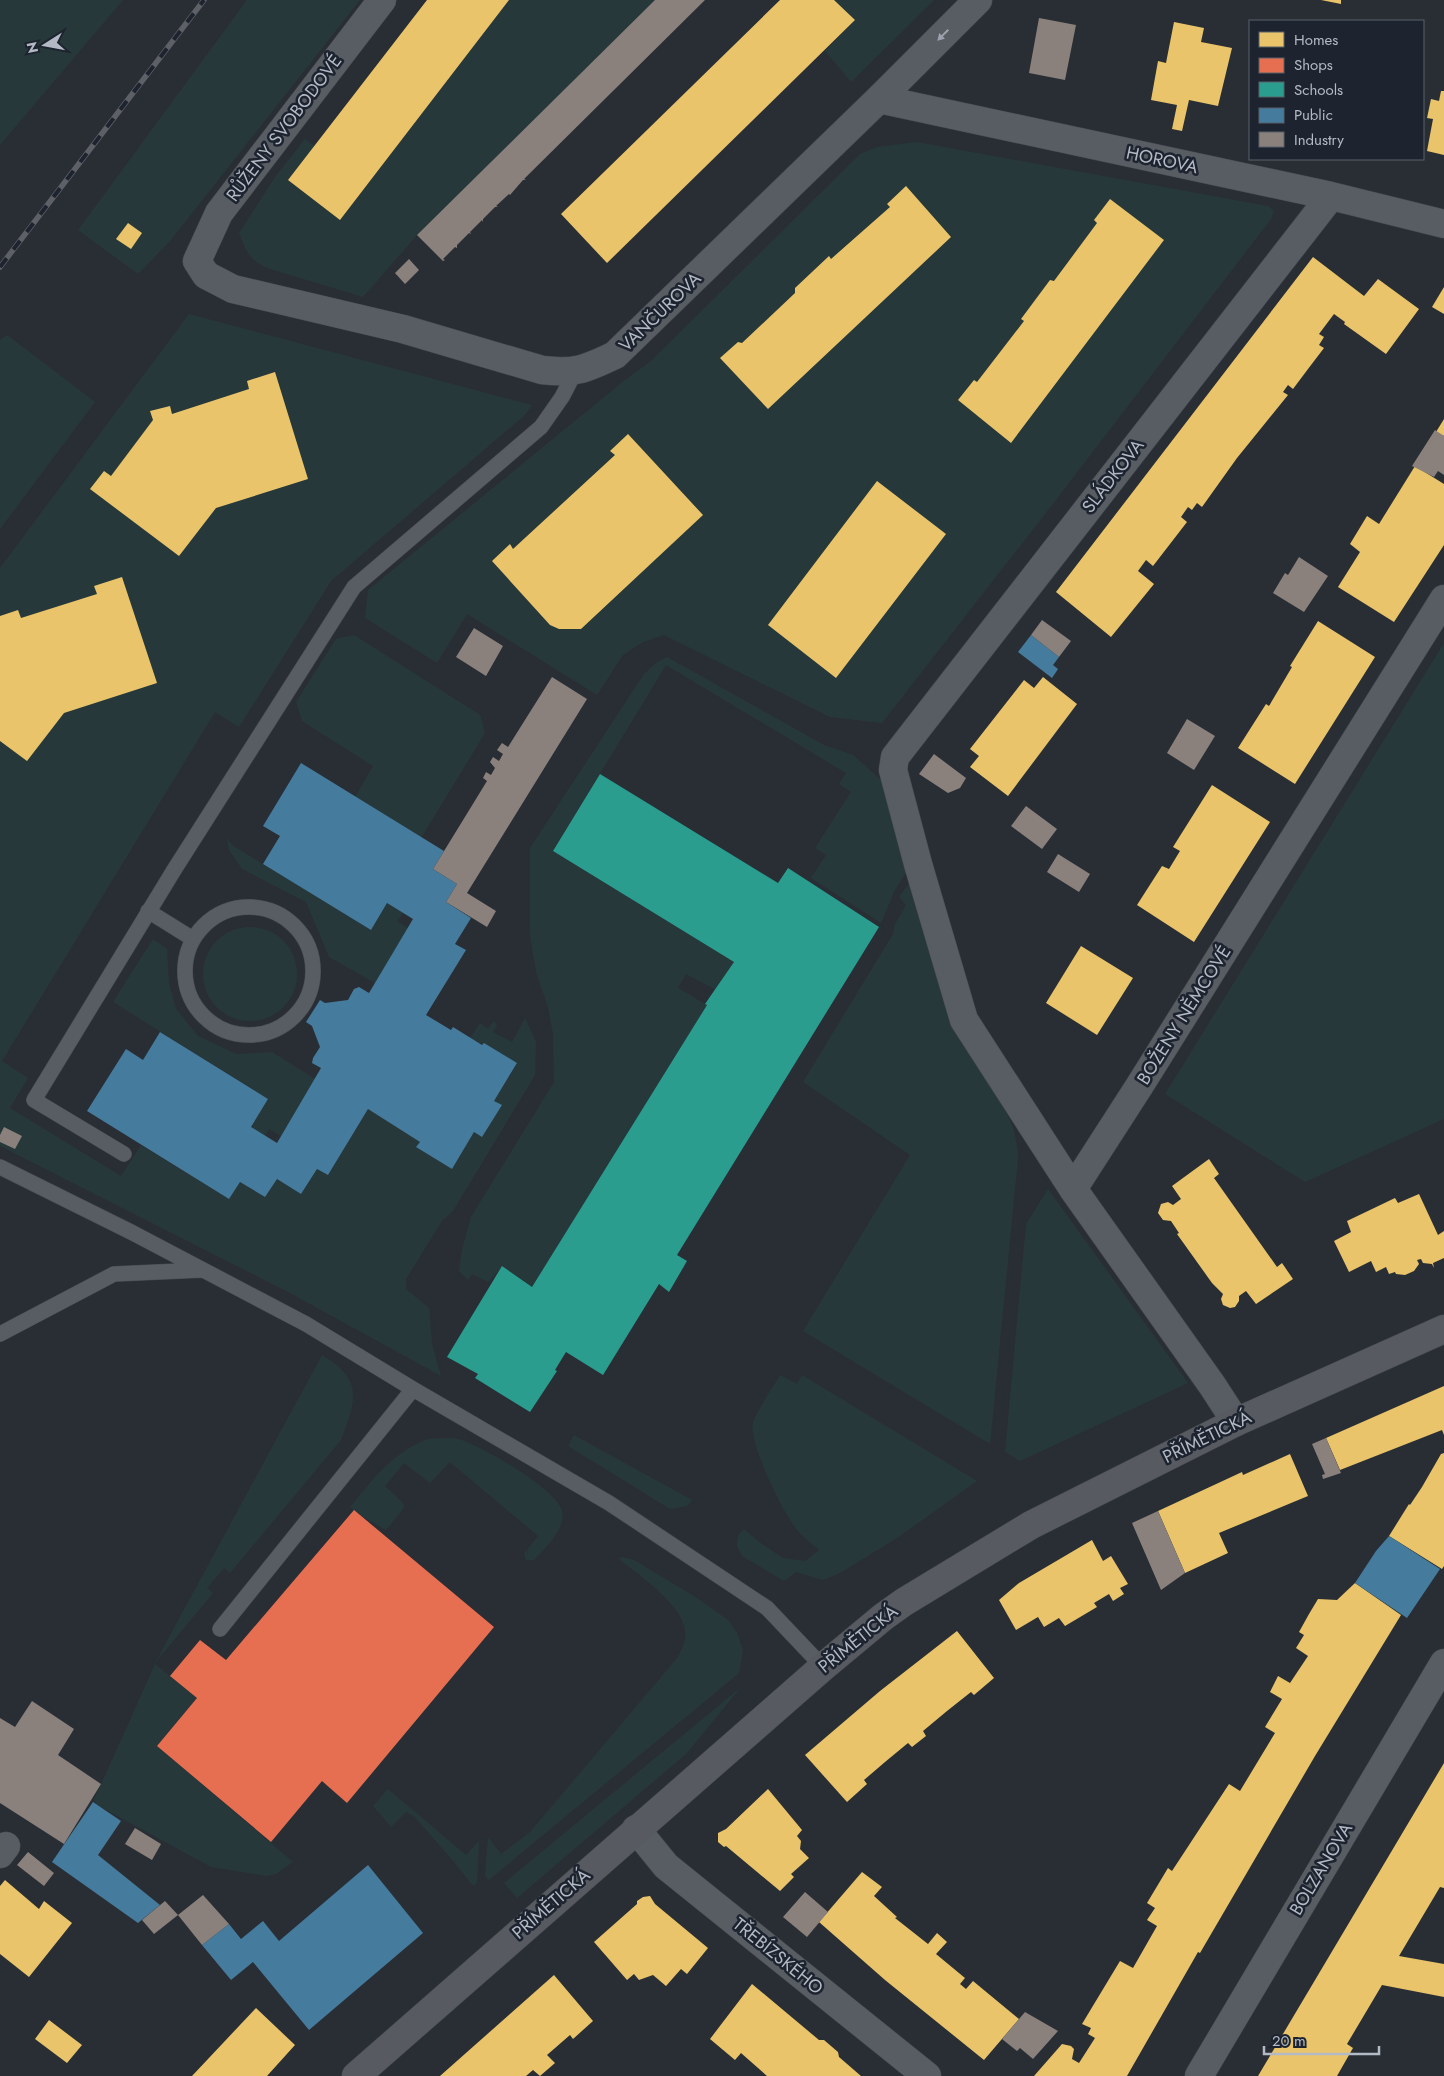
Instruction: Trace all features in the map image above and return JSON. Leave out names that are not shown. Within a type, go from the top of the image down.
[{"type":"main road","name":"PŘÍMĚTICKÁ","points":[[356,2076],[636,1829],[882,1617],[1022,1530],[1236,1422],[1444,1329]]},
{"type":"street","name":"RŮŽENY SVOBODOVÉ","points":[[197,261],[219,213],[382,0]]},
{"type":"street","name":"VANČUROVA","points":[[197,261],[206,275],[233,289],[403,329],[542,370],[576,372],[615,356],[978,0]]},
{"type":"street","name":"HOROVA","points":[[878,99],[1331,196],[1444,224]]},
{"type":"street","name":"SLÁDKOVA","points":[[1073,1189],[964,1020],[918,864],[893,770],[895,757],[1331,196]]},
{"type":"street","name":"BOŽENY NĚMCOVÉ","points":[[1073,1189],[1140,1086],[1444,599]]},
{"type":"street","points":[[1073,1189],[1212,1385],[1236,1422]]},
{"type":"street","name":"BOLZANOVA","points":[[1199,2076],[1444,1663]]},
{"type":"street","name":"TŘEBÍZSKÉHO","points":[[636,1829],[666,1866],[927,2076]]},
{"type":"lane","points":[[124,1154],[34,1100],[148,911],[354,587],[541,426],[562,397],[576,372]]},
{"type":"lane","points":[[248,907],[270,910],[289,921],[304,938],[312,959],[312,981],[306,1002],[292,1020],[275,1031],[256,1036],[235,1034],[217,1027],[201,1014],[190,998],[185,978],[185,958],[193,940],[207,923],[226,911],[248,907]]},
{"type":"lane","points":[[148,911],[193,940]]},
{"type":"lane","points":[[0,1167],[306,1324],[413,1389],[609,1503],[767,1608],[823,1667]]},
{"type":"lane","points":[[0,1334],[114,1274],[204,1270]]},
{"type":"lane","points":[[220,1629],[413,1389]]},
{"type":"shaded area","points":[[0,0],[123,0],[0,145]]},
{"type":"shaded area","points":[[247,0],[360,0],[170,241],[138,274],[78,230]]},
{"type":"shaded area","points":[[509,0],[656,0],[417,235],[363,297],[267,268],[256,262],[246,250],[239,233],[275,177],[305,139],[315,146],[288,180],[340,220]]},
{"type":"shaded area","points":[[834,0],[934,0],[851,82],[825,51],[855,21]]},
{"type":"shaded area","points":[[917,142],[1268,206],[1274,211],[1271,219],[882,723],[830,717],[664,635],[643,642],[623,655],[597,695],[467,614],[437,663],[365,618],[368,590],[625,380],[651,361],[860,154],[877,147]]},
{"type":"shaded area","points":[[189,314],[532,405],[525,415],[331,581],[239,727],[215,712],[2,1061],[28,1078],[10,1108],[121,1176],[141,1145],[229,1199],[240,1182],[265,1197],[277,1179],[301,1194],[317,1169],[328,1175],[368,1109],[420,1142],[417,1147],[452,1169],[474,1132],[482,1137],[501,1106],[494,1101],[517,1064],[470,1038],[480,1023],[488,1029],[494,1021],[497,1025],[493,1032],[512,1042],[525,1018],[536,1042],[535,1075],[453,1211],[442,1221],[406,1279],[406,1289],[429,1308],[432,1344],[441,1376],[288,1292],[0,1146],[0,568]]},
{"type":"shaded area","points":[[7,335],[95,402],[0,529],[0,340]]},
{"type":"shaded area","points":[[354,635],[480,715],[485,733],[421,838],[355,797],[373,766],[302,721],[296,702],[336,639]]},
{"type":"shaded area","points":[[1444,643],[1444,1119],[1305,1182],[1165,1094]]},
{"type":"shaded area","points":[[667,657],[824,745],[853,755],[883,782],[908,869],[894,892],[881,923],[811,878],[826,855],[815,848],[851,792],[839,784],[846,773],[666,665],[553,851],[734,962],[716,990],[686,974],[678,988],[707,1005],[532,1287],[503,1266],[488,1282],[472,1274],[468,1280],[459,1271],[462,1249],[471,1217],[554,1082],[553,1034],[548,1007],[536,972],[530,935],[530,848],[644,674],[656,663]]},
{"type":"shaded area","points":[[227,837],[232,845],[371,930],[387,903],[403,913],[397,921],[408,928],[375,983],[329,957],[306,902],[242,869],[229,850]]},
{"type":"shaded area","points":[[912,879],[956,1028],[1008,1116],[1014,1131],[1017,1147],[1018,1158],[990,1444],[803,1331],[910,1155],[803,1082],[893,934],[895,924],[906,905],[899,897]]},
{"type":"shaded area","points":[[250,927],[268,931],[283,941],[293,956],[297,974],[293,992],[283,1007],[268,1017],[250,1021],[232,1017],[217,1007],[207,992],[203,974],[207,956],[217,941],[232,931]]},
{"type":"shaded area","points":[[153,939],[167,949],[169,983],[176,1009],[198,1036],[236,1054],[272,1052],[315,1079],[281,1136],[269,1129],[265,1136],[251,1127],[268,1099],[113,1002]]},
{"type":"shaded area","points":[[1048,1189],[1188,1383],[1020,1461],[1005,1452],[1026,1224]]},
{"type":"shaded area","points":[[322,1355],[345,1373],[353,1392],[353,1402],[341,1440],[230,1573],[224,1568],[207,1588],[213,1593],[155,1663]]},
{"type":"shaded area","points":[[780,1375],[797,1384],[802,1375],[977,1481],[897,1538],[840,1573],[823,1580],[796,1572],[784,1581],[742,1556],[737,1546],[738,1535],[744,1529],[783,1558],[805,1561],[819,1550],[799,1532],[785,1512],[762,1462],[753,1433],[755,1418]]},
{"type":"shaded area","points":[[574,1435],[692,1500],[687,1506],[670,1509],[568,1446]]},
{"type":"shaded area","points":[[428,1439],[458,1439],[469,1443],[533,1480],[557,1502],[562,1511],[561,1525],[554,1538],[534,1560],[526,1560],[524,1554],[538,1536],[450,1462],[430,1483],[404,1463],[385,1486],[403,1503],[404,1508],[386,1530],[361,1516],[350,1507],[384,1467],[404,1451]]},
{"type":"shaded area","points":[[623,1557],[634,1560],[697,1598],[728,1620],[737,1633],[743,1650],[739,1673],[488,1880],[485,1876],[488,1837],[501,1854],[530,1832],[678,1657],[683,1646],[685,1628],[680,1616],[662,1594],[618,1558]]},
{"type":"shaded area","points":[[155,1664],[197,1698],[157,1746],[293,1862],[276,1874],[267,1876],[211,1867],[97,1805],[94,1800]]},
{"type":"shaded area","points":[[741,1687],[687,1753],[517,1898],[504,1883]]},
{"type":"shaded area","points":[[388,1789],[466,1855],[479,1841],[477,1883],[473,1886],[414,1816],[406,1812],[391,1827],[373,1806]]},
{"type":"building: Homes","points":[[427,0],[509,0],[340,220],[288,180]]},
{"type":"building: Homes","points":[[780,0],[834,0],[855,20],[607,263],[561,214]]},
{"type":"building: Homes","points":[[1321,0],[1341,0],[1341,4]]},
{"type":"building: Homes","points":[[1174,22],[1204,28],[1201,42],[1232,48],[1218,106],[1189,100],[1182,131],[1172,129],[1177,105],[1151,100],[1158,61],[1166,63]]},
{"type":"building: Homes","points":[[1441,91],[1444,91],[1444,155],[1427,151],[1433,119],[1427,118],[1431,99],[1439,101]]},
{"type":"building: Homes","points":[[906,186],[951,237],[768,409],[720,358],[738,342],[742,343],[795,293],[795,288],[829,256],[831,259],[890,207],[887,204]]},
{"type":"building: Homes","points":[[1110,199],[1164,240],[1011,443],[958,400],[974,380],[977,382],[1024,321],[1021,319],[1050,280],[1054,281],[1097,223],[1094,220]]},
{"type":"building: Homes","points":[[128,223],[142,233],[131,249],[116,239]]},
{"type":"building: Homes","points":[[1313,257],[1364,296],[1378,279],[1419,309],[1386,354],[1344,324],[1345,322],[1334,314],[1319,334],[1324,337],[1319,345],[1324,348],[1293,389],[1288,385],[1283,392],[1288,395],[1237,458],[1202,507],[1197,503],[1192,510],[1188,507],[1181,517],[1187,522],[1153,566],[1146,560],[1138,571],[1154,584],[1111,637],[1056,592]]},
{"type":"building: Homes","points":[[1444,287],[1444,314],[1432,307]]},
{"type":"building: Homes","points":[[275,372],[308,479],[216,508],[179,556],[90,489],[104,471],[111,476],[153,420],[150,411],[170,406],[172,414],[249,389],[247,381]]},
{"type":"building: Homes","points":[[1444,419],[1444,436],[1436,432]]},
{"type":"building: Homes","points":[[628,434],[703,515],[581,629],[559,629],[550,625],[492,561],[510,544],[513,549],[615,455],[610,451]]},
{"type":"building: Homes","points":[[1415,466],[1444,484],[1444,545],[1394,622],[1338,587],[1360,552],[1350,544],[1367,516],[1379,524]]},
{"type":"building: Homes","points":[[877,481],[946,534],[836,678],[768,625]]},
{"type":"building: Homes","points":[[122,577],[157,683],[64,713],[27,761],[0,741],[0,616],[18,610],[21,618],[97,594],[94,586]]},
{"type":"building: Homes","points":[[1318,621],[1375,657],[1295,784],[1238,748],[1266,704],[1269,706],[1292,667],[1290,666]]},
{"type":"building: Homes","points":[[1043,677],[1077,704],[1008,796],[970,767],[979,756],[970,749],[1024,680],[1034,688]]},
{"type":"building: Homes","points":[[1212,785],[1270,822],[1194,942],[1137,905],[1162,866],[1169,869],[1180,851],[1173,847]]},
{"type":"building: Homes","points":[[1081,946],[1133,978],[1097,1035],[1046,1003]]},
{"type":"building: Homes","points":[[1209,1159],[1219,1174],[1214,1178],[1277,1267],[1282,1263],[1293,1279],[1256,1304],[1246,1291],[1239,1296],[1239,1301],[1235,1307],[1230,1308],[1223,1305],[1221,1299],[1223,1294],[1212,1283],[1177,1234],[1179,1233],[1171,1221],[1163,1220],[1158,1213],[1161,1204],[1168,1202],[1173,1205],[1181,1199],[1172,1186]]},
{"type":"building: Homes","points":[[1419,1194],[1438,1235],[1444,1231],[1444,1258],[1433,1263],[1434,1268],[1432,1264],[1423,1263],[1421,1259],[1417,1260],[1419,1264],[1414,1271],[1405,1275],[1396,1274],[1395,1272],[1389,1274],[1386,1267],[1376,1272],[1371,1261],[1349,1272],[1334,1241],[1351,1232],[1347,1221],[1395,1198],[1398,1203]]},
{"type":"building: Homes","points":[[1444,1386],[1444,1435],[1442,1430],[1340,1470],[1326,1438]]},
{"type":"building: Homes","points":[[1444,1453],[1444,1566],[1442,1569],[1389,1536],[1422,1487],[1441,1454]]},
{"type":"building: Homes","points":[[1290,1454],[1308,1496],[1219,1533],[1228,1553],[1185,1573],[1158,1511],[1242,1472],[1243,1475]]},
{"type":"building: Homes","points":[[1092,1540],[1103,1561],[1111,1556],[1128,1584],[1120,1588],[1124,1594],[1113,1601],[1109,1594],[1094,1603],[1097,1607],[1065,1626],[1059,1618],[1044,1627],[1038,1617],[1016,1630],[999,1600],[1019,1583]]},
{"type":"building: Homes","points":[[1355,1583],[1401,1615],[1315,1756],[1200,1953],[1198,1952],[1127,2076],[1034,2076],[1062,2044],[1071,2046],[1074,2049],[1072,2059],[1079,2063],[1095,2038],[1088,2034],[1091,2028],[1082,2024],[1120,1961],[1133,1968],[1157,1926],[1147,1920],[1155,1908],[1147,1903],[1168,1868],[1172,1871],[1229,1784],[1240,1791],[1275,1733],[1265,1727],[1282,1699],[1270,1692],[1278,1676],[1290,1683],[1308,1656],[1296,1648],[1304,1635],[1299,1632],[1309,1614],[1318,1599],[1337,1600]]},
{"type":"building: Homes","points":[[957,1631],[994,1678],[974,1695],[971,1692],[923,1731],[926,1736],[912,1747],[908,1743],[885,1762],[864,1780],[867,1784],[847,1802],[805,1755],[880,1691]]},
{"type":"building: Homes","points":[[1444,1763],[1444,1888],[1440,1887],[1399,1956],[1444,1964],[1444,1997],[1382,1985],[1347,2044],[1353,2048],[1337,2076],[1258,2076]]},
{"type":"building: Homes","points":[[768,1789],[802,1830],[797,1836],[801,1841],[800,1849],[809,1858],[791,1874],[794,1877],[780,1891],[726,1846],[724,1847],[718,1842],[718,1833],[726,1829]]},
{"type":"building: Homes","points":[[862,1872],[882,1887],[874,1896],[897,1917],[895,1918],[928,1944],[937,1933],[947,1942],[936,1954],[965,1978],[960,1984],[966,1989],[973,1981],[1019,2019],[984,2060],[885,1980],[819,1922]]},
{"type":"building: Homes","points":[[5,1880],[39,1909],[44,1901],[72,1923],[29,1977],[0,1954],[0,1886]]},
{"type":"building: Homes","points":[[650,1896],[655,1904],[708,1948],[687,1974],[681,1969],[666,1986],[653,1975],[639,1980],[634,1974],[627,1980],[594,1942],[637,1904],[637,1901],[643,1897]]},
{"type":"building: Homes","points":[[554,1975],[593,2021],[573,2039],[570,2035],[547,2055],[555,2063],[540,2076],[533,2070],[526,2076],[440,2076]]},
{"type":"building: Homes","points":[[752,1984],[819,2040],[824,2040],[838,2052],[839,2057],[861,2076],[767,2076],[741,2053],[735,2060],[710,2039]]},
{"type":"building: Homes","points":[[256,2008],[295,2045],[267,2076],[192,2076]]},
{"type":"building: Homes","points":[[49,2020],[82,2045],[67,2063],[35,2039]]},
{"type":"building: Shops","points":[[354,1510],[494,1627],[347,1803],[322,1781],[271,1842],[157,1746],[197,1698],[170,1676],[200,1640],[226,1660]]},
{"type":"building: Schools","points":[[600,774],[778,883],[788,868],[879,927],[677,1255],[687,1261],[669,1292],[659,1284],[603,1375],[566,1352],[555,1370],[557,1371],[530,1412],[475,1378],[478,1374],[447,1357],[502,1266],[532,1287],[707,1005],[705,1004],[734,962],[553,851]]},
{"type":"building: Public","points":[[1031,635],[1059,657],[1053,665],[1058,669],[1052,678],[1018,652]]},
{"type":"building: Public","points":[[301,763],[444,851],[433,869],[457,884],[446,902],[471,918],[455,944],[466,950],[426,1015],[451,1030],[453,1027],[482,1045],[484,1043],[517,1063],[494,1101],[502,1105],[482,1137],[474,1132],[452,1169],[416,1147],[420,1142],[368,1109],[328,1175],[317,1169],[301,1194],[277,1179],[265,1197],[240,1182],[229,1199],[87,1111],[126,1049],[143,1060],[160,1032],[268,1099],[251,1127],[277,1143],[321,1068],[312,1063],[320,1047],[312,1026],[306,1022],[320,1000],[325,1003],[348,1000],[354,989],[359,987],[369,993],[413,919],[387,903],[371,930],[263,864],[280,836],[263,826]]},
{"type":"building: Public","points":[[1389,1536],[1440,1569],[1407,1618],[1355,1583],[1376,1551]]},
{"type":"building: Public","points":[[93,1802],[121,1821],[98,1855],[160,1905],[138,1923],[52,1862]]},
{"type":"building: Public","points":[[368,1865],[423,1933],[309,2030],[253,1962],[231,1980],[202,1945],[229,1924],[241,1939],[263,1921],[279,1941]]},
{"type":"building: Industry","points":[[655,0],[705,0],[524,179],[526,180],[523,180],[510,195],[496,206],[498,207],[495,207],[483,219],[483,222],[482,220],[470,232],[471,234],[469,233],[443,261],[417,235]]},
{"type":"building: Industry","points":[[1039,18],[1076,25],[1065,80],[1029,73]]},
{"type":"building: Industry","points":[[409,259],[419,270],[405,284],[395,273]]},
{"type":"building: Industry","points":[[1435,430],[1444,436],[1444,475],[1438,471],[1434,477],[1412,466]]},
{"type":"building: Industry","points":[[1299,557],[1328,576],[1304,612],[1273,593],[1285,573],[1288,575]]},
{"type":"building: Industry","points":[[1042,620],[1071,641],[1059,657],[1031,635]]},
{"type":"building: Industry","points":[[474,628],[503,646],[486,676],[456,657]]},
{"type":"building: Industry","points":[[552,677],[587,699],[467,893],[496,911],[487,927],[446,902],[457,884],[433,869],[487,781],[483,778],[486,772],[491,775],[495,768],[490,762],[493,757],[499,761],[503,754],[497,750],[502,743],[508,747]]},
{"type":"building: Industry","points":[[1187,719],[1215,736],[1194,770],[1167,753]]},
{"type":"building: Industry","points":[[934,754],[966,778],[960,788],[948,793],[919,774]]},
{"type":"building: Industry","points":[[1026,806],[1057,829],[1042,849],[1011,826]]},
{"type":"building: Industry","points":[[1058,854],[1090,874],[1079,892],[1047,872]]},
{"type":"building: Industry","points":[[4,1127],[22,1136],[15,1149],[0,1142],[0,1135]]},
{"type":"building: Industry","points":[[1326,1438],[1341,1473],[1323,1479],[1322,1475],[1325,1474],[1312,1444]]},
{"type":"building: Industry","points":[[1158,1511],[1185,1573],[1161,1590],[1132,1523]]},
{"type":"building: Industry","points":[[32,1701],[74,1729],[58,1755],[101,1784],[64,1844],[0,1803],[0,1718],[15,1727]]},
{"type":"building: Industry","points":[[135,1828],[161,1844],[152,1860],[125,1844]]},
{"type":"building: Industry","points":[[28,1852],[54,1873],[44,1886],[17,1865]]},
{"type":"building: Industry","points":[[805,1892],[828,1912],[807,1937],[783,1917]]},
{"type":"building: Industry","points":[[203,1895],[229,1924],[202,1945],[178,1915]]},
{"type":"building: Industry","points":[[165,1901],[178,1915],[154,1934],[142,1920]]},
{"type":"building: Industry","points":[[1025,2012],[1058,2031],[1033,2059],[1020,2048],[1017,2051],[1002,2039]]},
{"type":"railway","points":[[0,267],[204,0]]}]
